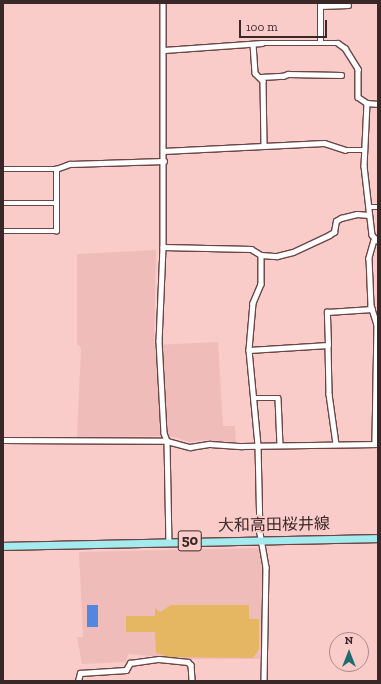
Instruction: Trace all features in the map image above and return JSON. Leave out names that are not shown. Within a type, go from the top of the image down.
[{"type":"main road","name":"大和高田桜井線","points":[[3,546],[262,539],[378,538]]},
{"type":"street","points":[[163,3],[163,247],[159,341],[164,433],[167,442],[169,541]]},
{"type":"street","points":[[320,42],[320,4],[348,5]]},
{"type":"street","points":[[164,50],[253,44],[320,42],[338,43],[345,48],[358,70],[358,97],[367,104],[378,104]]},
{"type":"street","points":[[253,44],[255,73],[264,81],[264,146]]},
{"type":"street","points":[[261,77],[283,76],[288,74],[341,75]]},
{"type":"street","points":[[3,440],[167,442],[190,447],[210,444],[336,444],[352,446],[377,444],[378,330],[376,318],[372,309],[369,258],[376,240],[369,215],[364,150],[367,104]]},
{"type":"street","points":[[163,151],[324,143],[345,150],[364,150]]},
{"type":"street","points":[[3,169],[56,170],[70,164],[164,161]]},
{"type":"street","points":[[3,231],[56,231],[56,170]]},
{"type":"street","points":[[3,203],[56,203]]},
{"type":"street","points":[[369,207],[378,207]]},
{"type":"street","points":[[163,247],[251,249],[261,255],[293,252],[334,232],[336,221],[341,218],[357,214],[369,215]]},
{"type":"street","points":[[261,255],[261,284],[253,303],[249,350],[255,398],[262,539],[266,567],[264,681]]},
{"type":"street","points":[[336,444],[329,394],[327,312],[372,309]]},
{"type":"street","points":[[249,350],[328,345]]},
{"type":"street","points":[[255,398],[278,398],[280,445]]},
{"type":"street","points":[[78,681],[80,673],[126,670],[130,663],[159,659],[188,662],[191,665],[192,681]]},
{"type":"shaded area","points":[[156,250],[154,345],[218,342],[223,426],[235,426],[236,442],[205,440],[189,442],[175,437],[159,436],[77,437],[81,348],[77,344],[77,254]]},
{"type":"shaded area","points":[[260,548],[263,587],[262,659],[187,659],[128,654],[126,662],[82,664],[77,637],[83,637],[79,552]]},
{"type":"shaded area","points":[[171,605],[249,605],[249,619],[259,619],[259,649],[253,658],[170,657],[156,653],[155,632],[126,632],[126,616],[155,616],[155,608],[160,612]]},
{"type":"water","points":[[87,605],[98,605],[98,627],[87,627]]}]
